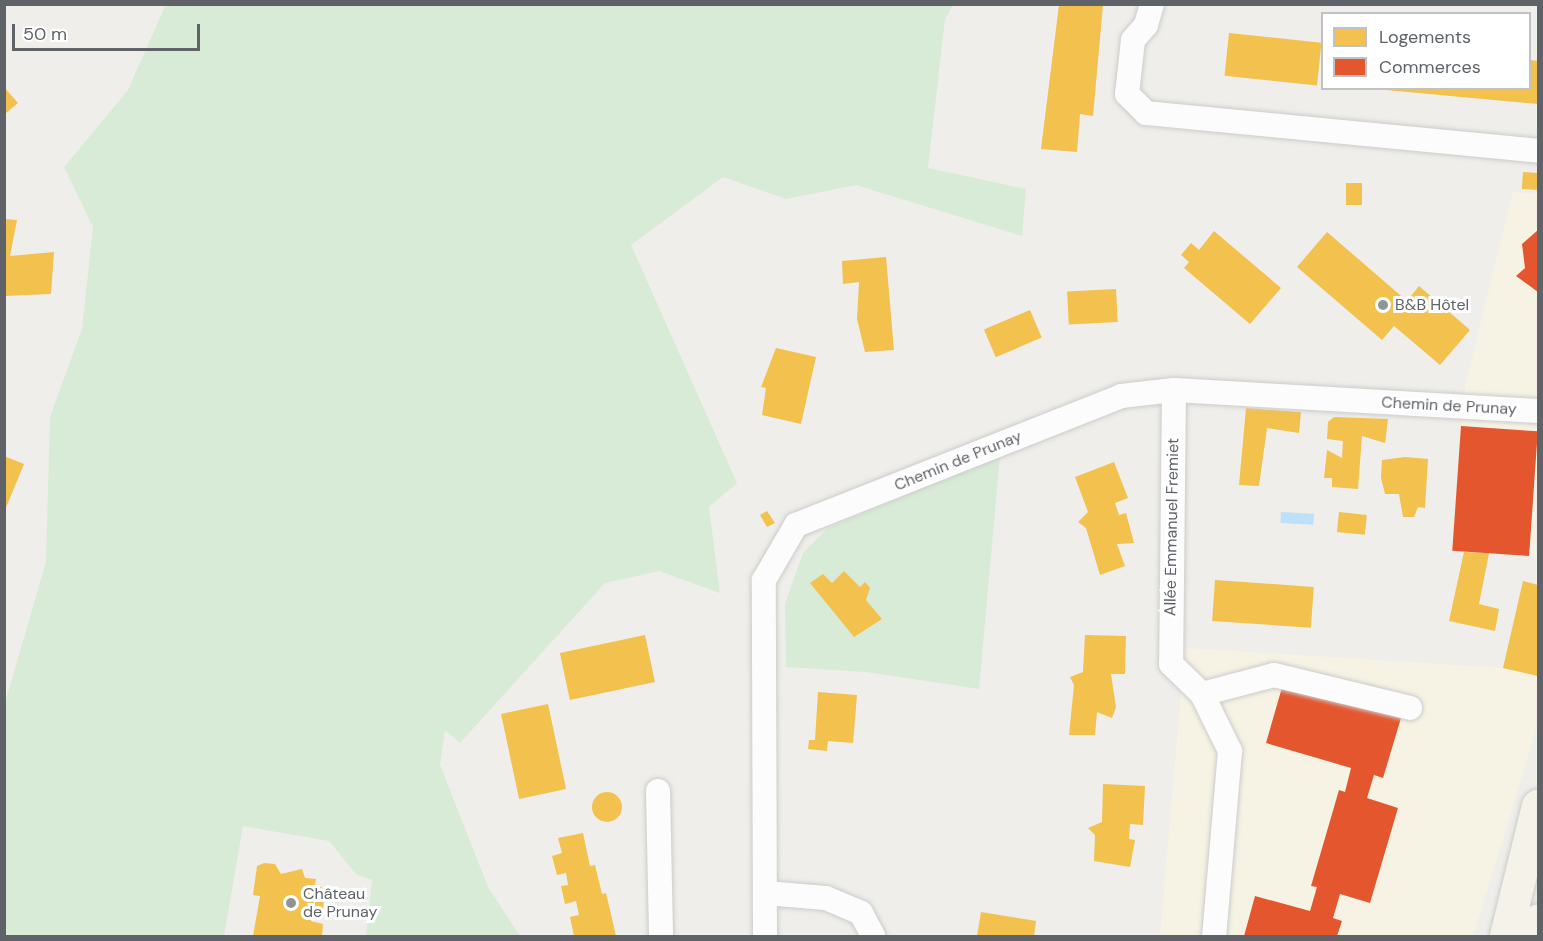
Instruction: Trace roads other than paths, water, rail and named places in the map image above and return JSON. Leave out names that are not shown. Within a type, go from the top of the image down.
[{"type":"main road","points":[[1506,936],[1539,806]]},
{"type":"main road","points":[[1534,936],[1539,921]]},
{"type":"street","points":[[1152,4],[1146,25],[1133,40],[1127,94],[1146,113],[1539,151]]},
{"type":"street","name":"Chemin de Prunay","points":[[765,936],[764,580],[796,525],[1121,396],[1174,390],[1539,411]]},
{"type":"street","name":"Allée Emmanuel Fremiet","points":[[1174,390],[1171,664],[1202,694]]},
{"type":"street","points":[[1214,936],[1230,750],[1202,694],[1274,675],[1410,708]]},
{"type":"street","points":[[658,791],[661,936]]},
{"type":"street","points":[[765,892],[826,898],[861,913],[873,936]]},
{"type":"water","points":[[1281,512],[1314,514],[1313,525],[1280,523]]},
{"type":"place","name":"B&B Hôtel","points":[[1383,305]]},
{"type":"place","name":"Château de Prunay","points":[[291,903]]}]
